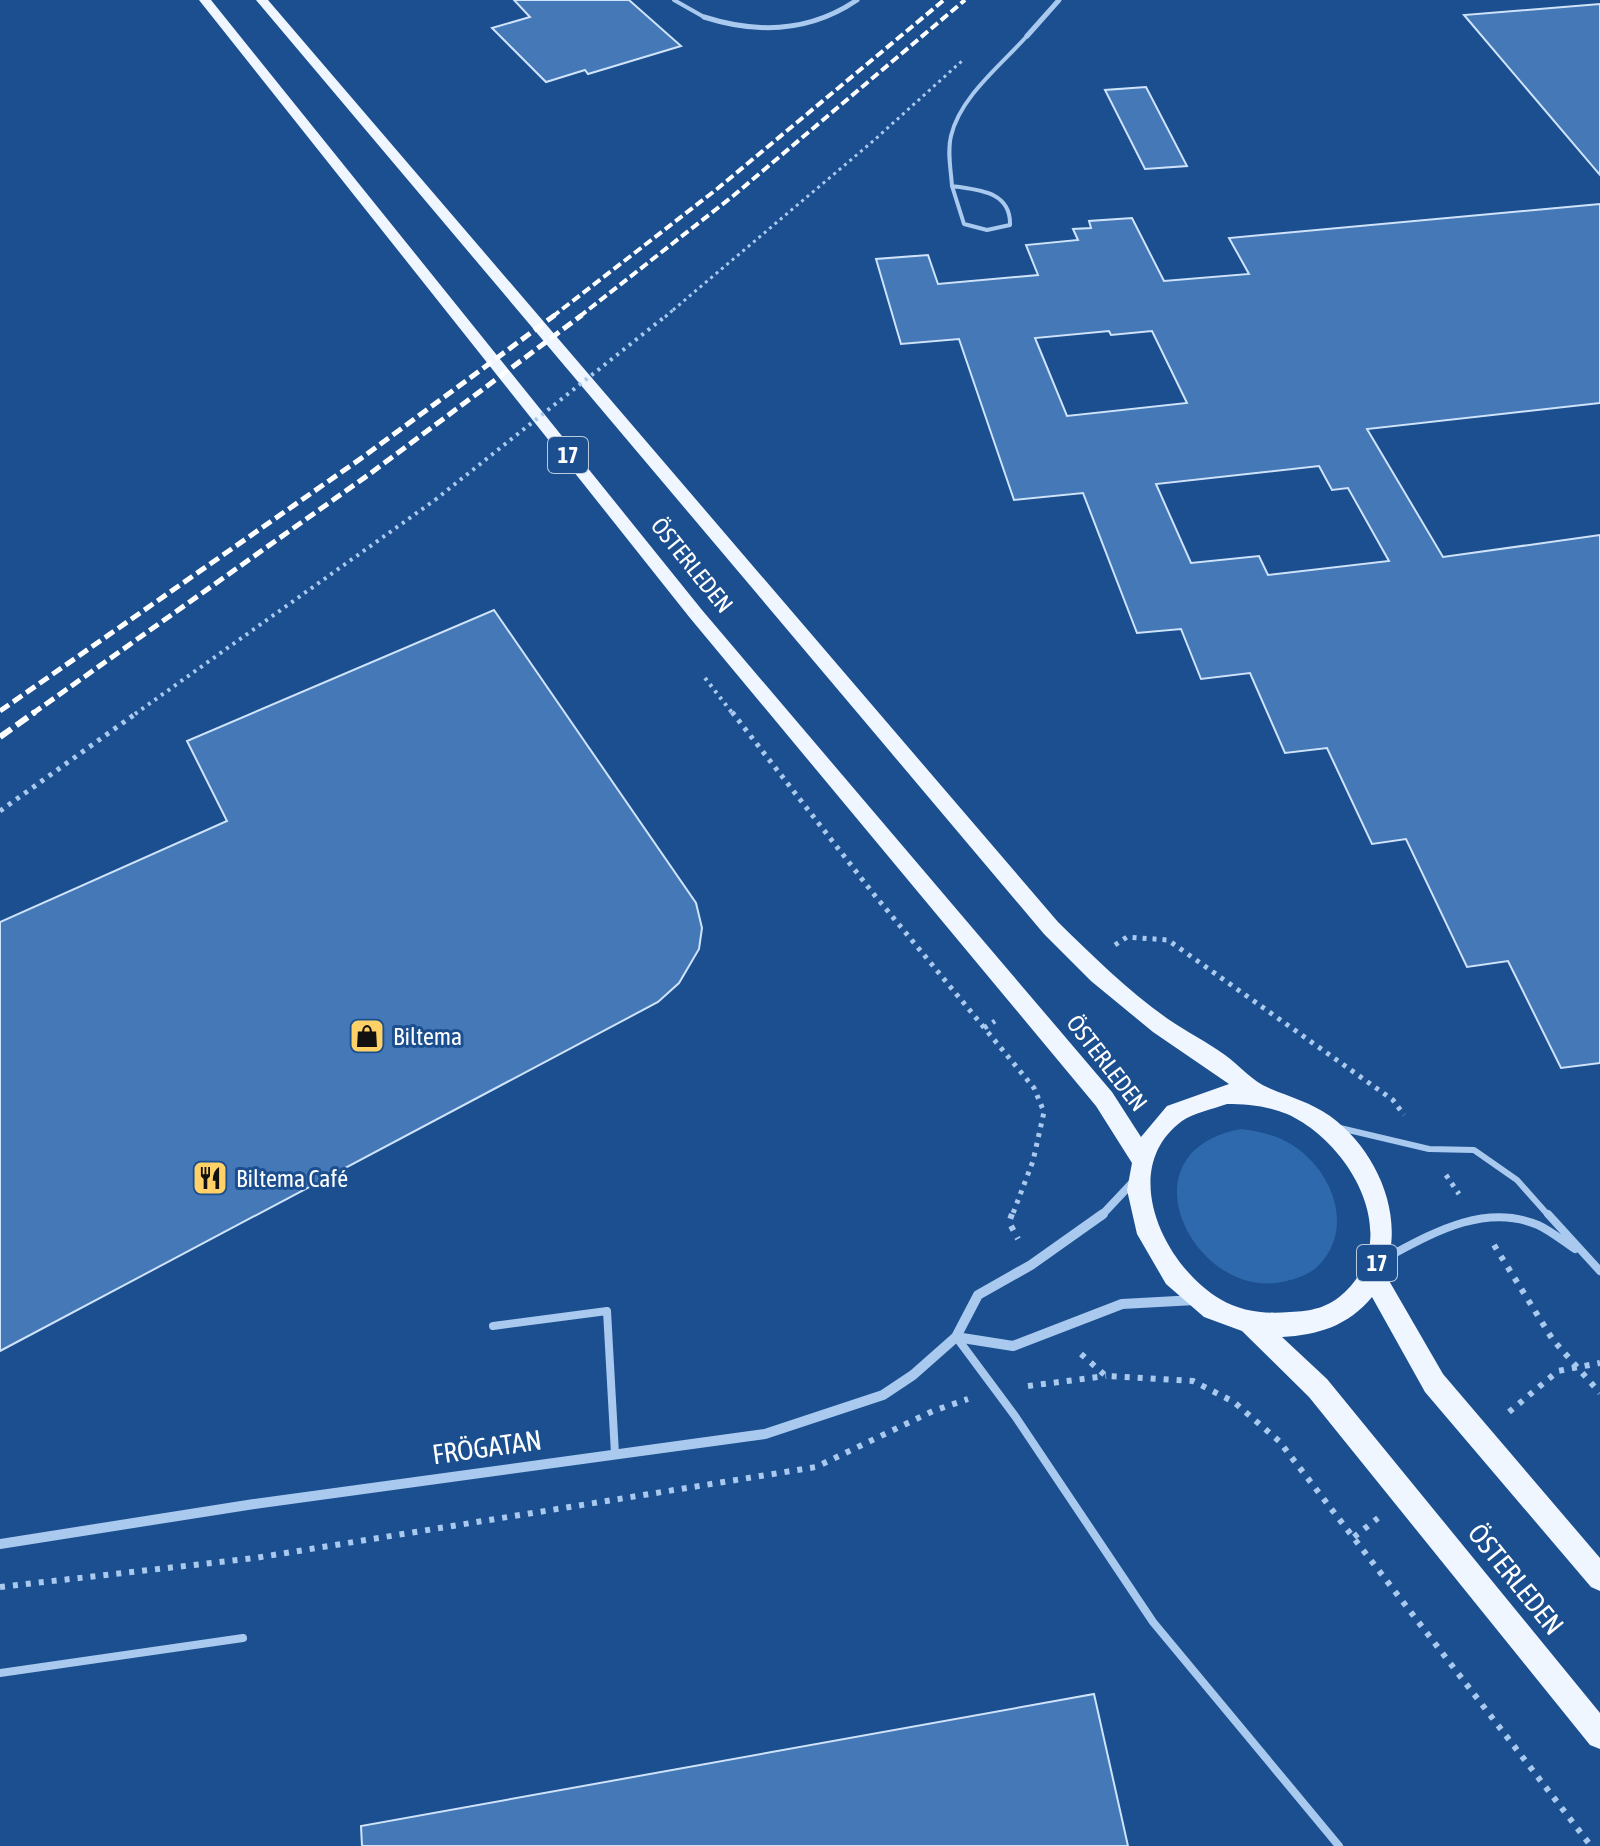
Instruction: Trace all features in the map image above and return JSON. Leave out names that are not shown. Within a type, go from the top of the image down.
[{"type":"main road","name":"ÖSTERLEDEN","points":[[205,0],[696,614],[1104,1099],[1140,1168]]},
{"type":"main road","name":"ÖSTERLEDEN","points":[[262,0],[1051,928],[1098,975],[1160,1025],[1218,1062],[1261,1096]]},
{"type":"main road","name":"17","points":[[1261,1096],[1283,1102],[1324,1124],[1353,1153],[1373,1188],[1381,1227],[1375,1269],[1350,1304],[1315,1323],[1272,1327],[1251,1324],[1223,1314],[1198,1300],[1163,1264],[1150,1243],[1137,1199],[1140,1168],[1157,1130],[1180,1109],[1210,1097],[1261,1096]]},
{"type":"main road","name":"17","points":[[1375,1269],[1434,1383],[1600,1578]]},
{"type":"main road","name":"ÖSTERLEDEN","points":[[1251,1324],[1318,1388],[1600,1735]]},
{"type":"street","points":[[704,17],[730,27],[764,29],[800,24],[831,15],[857,0]]},
{"type":"street","points":[[1027,36],[1059,0]]},
{"type":"street","points":[[1140,1168],[1097,1220],[1031,1265],[978,1295],[956,1337],[1013,1346],[1122,1304],[1198,1300]]},
{"type":"street","name":"FRÖGATAN","points":[[0,1544],[239,1506],[765,1434],[883,1395],[913,1375],[956,1337]]},
{"type":"lane","points":[[674,0],[704,17]]},
{"type":"lane","points":[[952,186],[996,195],[1008,202],[1012,215],[1010,225],[995,231],[978,231],[964,224],[952,186],[952,131],[967,106],[1027,36]]},
{"type":"lane","points":[[1324,1124],[1429,1149],[1474,1150],[1517,1180],[1600,1271]]},
{"type":"lane","points":[[1375,1269],[1425,1237],[1476,1218],[1509,1215],[1539,1225],[1584,1256]]},
{"type":"lane","points":[[493,1326],[607,1311],[615,1454]]},
{"type":"lane","points":[[956,1337],[996,1389],[1153,1622],[1339,1846]]},
{"type":"lane","points":[[0,1673],[243,1638]]},
{"type":"path","points":[[0,811],[435,500],[673,310],[872,142],[964,59]]},
{"type":"path","points":[[696,614],[699,657],[707,684],[881,904],[1034,1088],[1044,1112],[1033,1161],[1009,1222],[1022,1249]]},
{"type":"path","points":[[1107,950],[1127,937],[1168,940],[1393,1100],[1476,1218],[1553,1340],[1600,1393]]},
{"type":"path","points":[[1081,1354],[1106,1376]]},
{"type":"path","points":[[1499,1420],[1558,1371],[1600,1363]]},
{"type":"path","points":[[0,1587],[255,1558],[816,1467],[933,1411],[996,1389],[1106,1376],[1193,1381],[1234,1402],[1279,1441],[1591,1846]]},
{"type":"path","points":[[1354,1537],[1382,1515]]},
{"type":"shaded area","points":[[1241,1129],[1287,1142],[1302,1152],[1326,1180],[1337,1214],[1336,1232],[1331,1249],[1320,1264],[1302,1276],[1282,1282],[1250,1282],[1222,1269],[1198,1248],[1183,1221],[1177,1192],[1183,1165],[1204,1143]]},
{"type":"building","points":[[514,0],[629,0],[681,46],[588,74],[585,70],[546,82],[492,28],[530,17]]},
{"type":"building","points":[[1600,4],[1600,175],[1464,15]]},
{"type":"building","points":[[1146,87],[1187,166],[1145,169],[1105,90]]},
{"type":"building","points":[[1600,204],[1600,403],[1367,429],[1443,557],[1600,535],[1600,1063],[1561,1068],[1508,961],[1467,967],[1406,839],[1372,844],[1327,748],[1285,753],[1250,673],[1201,679],[1181,629],[1137,633],[1083,493],[1014,500],[959,339],[901,344],[876,259],[928,255],[938,284],[1038,275],[1026,245],[1078,240],[1073,229],[1091,228],[1089,221],[1132,218],[1164,281],[1249,274],[1229,238]],"holes":[[[1109,331],[1111,335],[1152,331],[1187,403],[1067,416],[1035,338]],[[1319,466],[1332,490],[1348,488],[1389,561],[1268,575],[1259,556],[1191,563],[1156,484]]]},
{"type":"building","points":[[494,610],[696,903],[702,928],[699,949],[679,983],[658,1002],[0,1351],[0,922],[227,821],[187,741]]},
{"type":"building","points":[[1094,1694],[1128,1846],[362,1846],[361,1826]]},
{"type":"railway","points":[[552,317],[717,189],[944,0]]},
{"type":"railway","points":[[579,317],[733,196],[965,0]]},
{"type":"railway","points":[[0,711],[363,457],[555,315]]},
{"type":"railway","points":[[32,714],[371,473],[582,315]]},
{"type":"railway","points":[[0,737],[35,712]]},
{"type":"place","name":"Biltema","points":[[367,1036]]},
{"type":"place","name":"Biltema Café","points":[[210,1178]]}]
